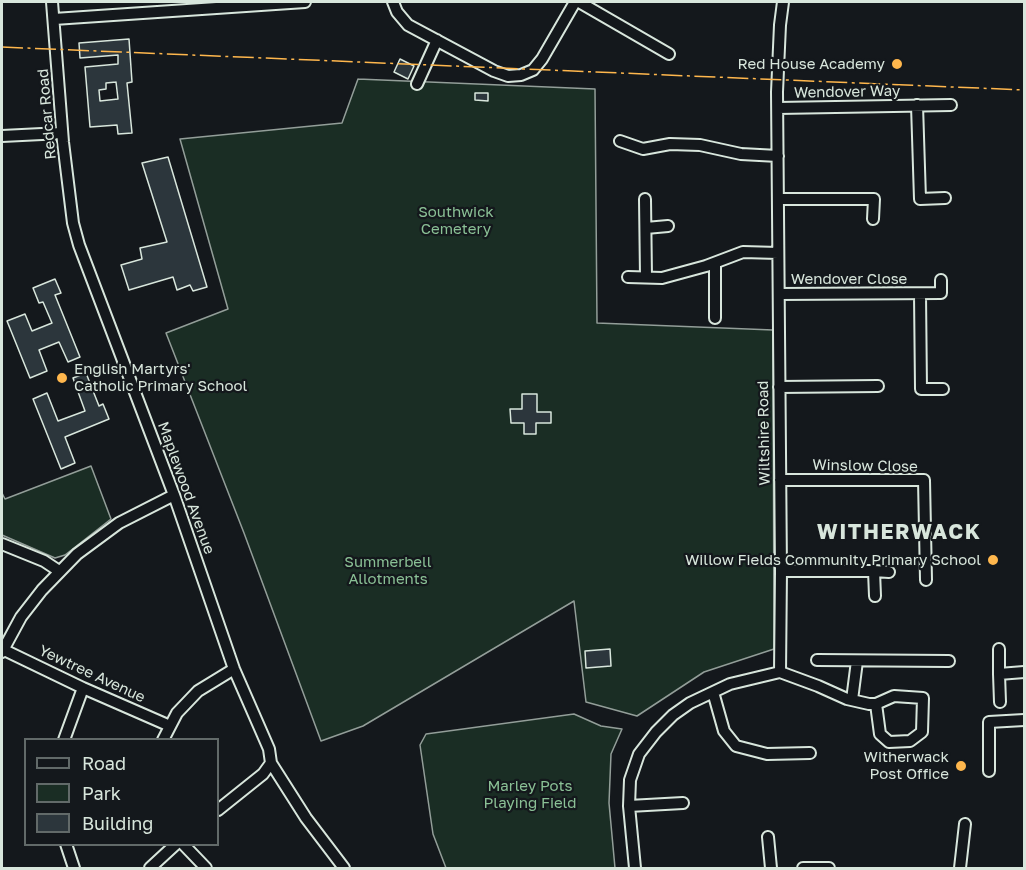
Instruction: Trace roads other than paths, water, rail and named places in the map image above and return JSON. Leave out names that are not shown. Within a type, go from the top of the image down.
[{"type":"street","name":"Redcar Road","points":[[52,2],[73,223]]},
{"type":"street","points":[[54,19],[147,6],[305,2]]},
{"type":"street","points":[[393,2],[397,12],[408,25],[494,71],[508,76],[521,75],[533,70],[577,2],[669,54]]},
{"type":"street","name":"Wiltshire Road","points":[[780,672],[777,92],[783,2]]},
{"type":"street","points":[[417,84],[437,40]]},
{"type":"street","name":"Wendover Way","points":[[917,105],[920,199],[945,198]]},
{"type":"street","name":"Wendover Way","points":[[778,108],[951,105]]},
{"type":"street","points":[[2,136],[63,134]]},
{"type":"street","points":[[620,141],[643,149],[670,144],[700,145],[741,154],[778,156]]},
{"type":"street","points":[[779,199],[874,198],[873,219]]},
{"type":"street","points":[[645,199],[646,277]]},
{"type":"street","name":"Maplewood Avenue","points":[[73,223],[79,245],[174,495],[234,669],[269,749],[271,763],[306,818],[344,868]]},
{"type":"street","points":[[646,228],[668,226]]},
{"type":"street","points":[[628,277],[662,278],[743,252],[778,253]]},
{"type":"street","points":[[715,318],[716,262]]},
{"type":"street","name":"Wendover Close","points":[[779,294],[941,293],[941,280]]},
{"type":"street","name":"Wendover Close","points":[[920,294],[921,389],[944,389]]},
{"type":"street","points":[[779,387],[878,386]]},
{"type":"street","name":"Winslow Close","points":[[780,480],[924,480],[926,580]]},
{"type":"street","points":[[2,650],[21,618],[59,571],[77,554],[119,523],[174,495]]},
{"type":"street","points":[[2,544],[44,561],[59,571]]},
{"type":"street","points":[[874,571],[875,596]]},
{"type":"street","points":[[781,572],[889,572]]},
{"type":"street","points":[[999,649],[1000,702]]},
{"type":"street","name":"Yewtree Avenue","points":[[2,650],[170,726]]},
{"type":"street","points":[[817,660],[949,661]]},
{"type":"street","points":[[852,700],[857,661]]},
{"type":"street","points":[[164,738],[177,713],[198,691],[234,669]]},
{"type":"street","points":[[635,868],[629,806],[630,780],[639,754],[656,732],[673,715],[690,703],[730,684],[780,672],[852,700],[876,704],[894,696],[923,698],[922,732],[910,741],[889,742],[880,734],[876,704]]},
{"type":"street","points":[[999,674],[1024,672]]},
{"type":"street","points":[[65,738],[82,688]]},
{"type":"street","points":[[713,692],[724,731],[736,746],[767,754],[810,753]]},
{"type":"street","points":[[988,771],[989,722],[1024,720]]},
{"type":"street","points":[[219,809],[263,774],[271,763]]},
{"type":"street","points":[[629,806],[683,803]]},
{"type":"street","points":[[960,868],[965,824]]},
{"type":"street","points":[[768,837],[771,868]]},
{"type":"street","points":[[67,846],[74,868]]},
{"type":"street","points":[[150,868],[174,846]]},
{"type":"street","points":[[185,846],[206,868]]},
{"type":"street","points":[[803,868],[829,868]]},
{"type":"place","name":"Red House Academy","points":[[897,64]]},
{"type":"place","name":"English Martyrs' Catholic Primary School","points":[[62,378]]},
{"type":"place","name":"Willow Fields Community Primary School","points":[[993,560]]},
{"type":"place","name":"Witherwack Post Office","points":[[961,766]]},
{"type":"district","name":"WITHERWACK","points":[[899,532]]},
{"type":"park label","name":"Southwick Cemetery","points":[[456,220]]},
{"type":"park label","name":"Summerbell Allotments","points":[[388,570]]},
{"type":"park label","name":"Marley Pots Playing Field","points":[[530,794]]}]
